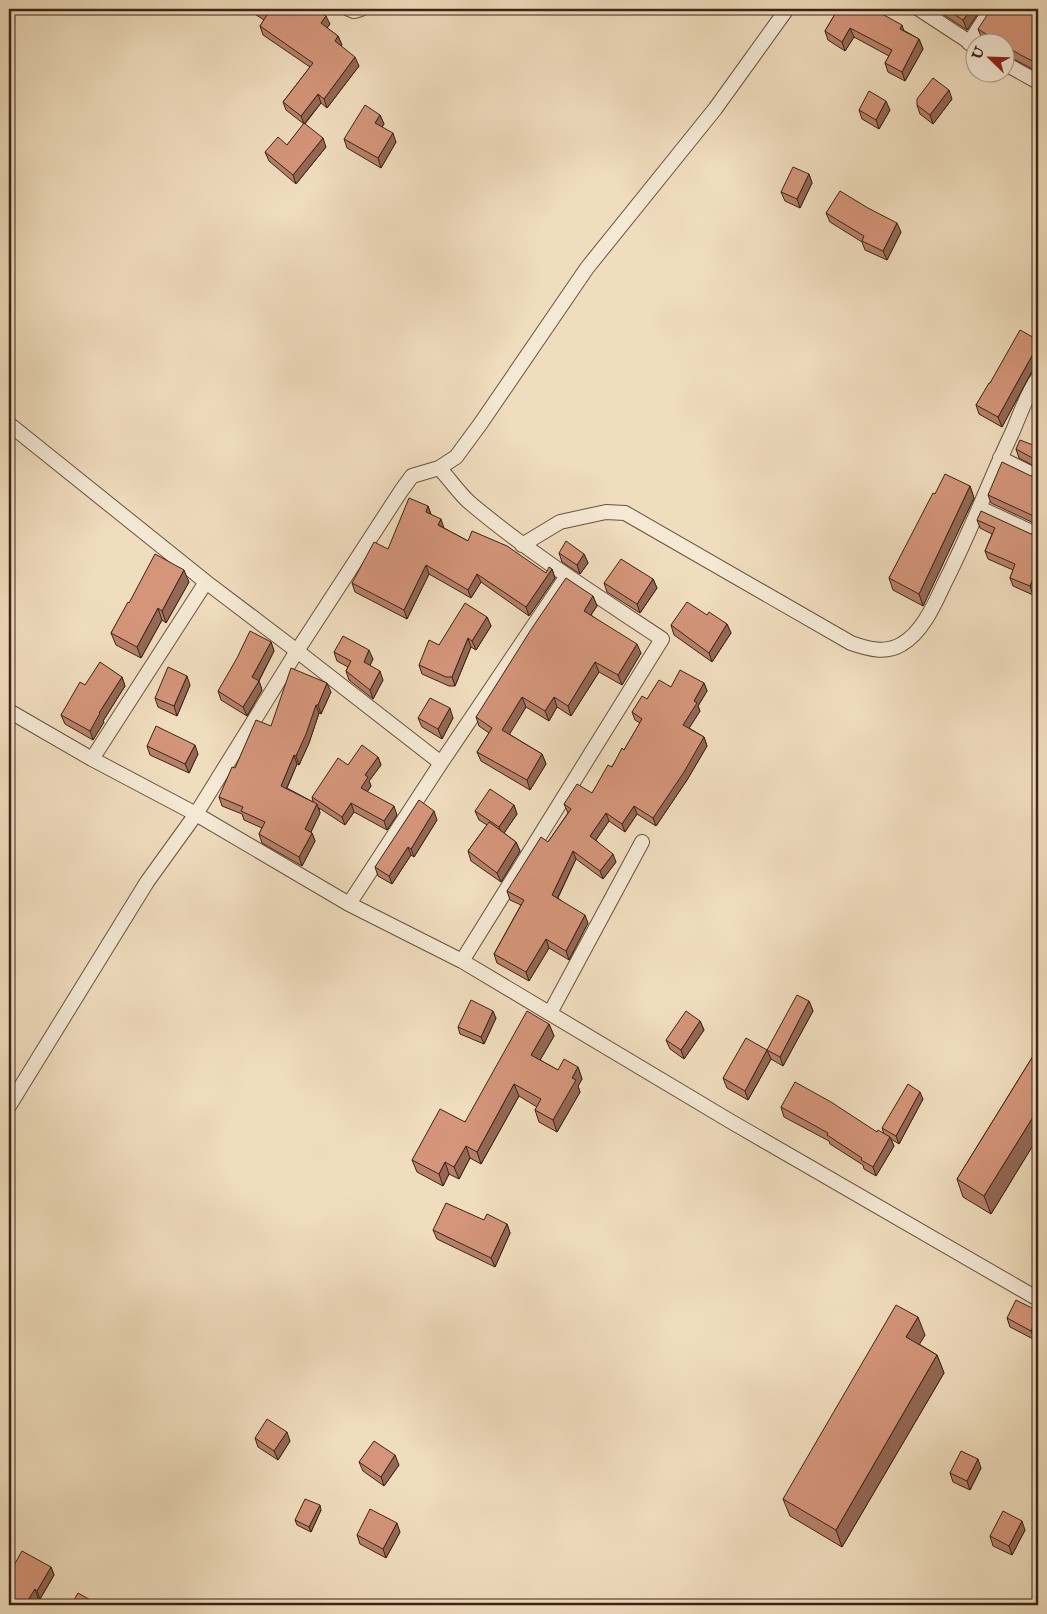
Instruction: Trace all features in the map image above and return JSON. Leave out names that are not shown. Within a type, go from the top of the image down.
[{"type":"street","points":[[349,9],[354,11],[360,9]]},
{"type":"street","points":[[9,1106],[147,882],[196,814],[401,490],[412,476],[439,468],[456,457],[587,268],[714,109],[787,9]]},
{"type":"street","points":[[919,9],[964,39]]},
{"type":"street","points":[[979,32],[991,9]]},
{"type":"street","points":[[1014,68],[1038,82]]},
{"type":"street","points":[[522,545],[560,522],[606,512],[625,514],[851,643],[869,649],[886,650],[902,645],[914,634],[933,607],[1038,378]]},
{"type":"street","points":[[9,424],[206,582],[440,763]]},
{"type":"street","points":[[1000,458],[1038,476]]},
{"type":"street","points":[[439,468],[467,500],[522,545],[662,639],[462,961]]},
{"type":"street","points":[[980,508],[1038,536]]},
{"type":"street","points":[[349,904],[440,763],[567,576]]},
{"type":"street","points":[[92,759],[206,582]]},
{"type":"street","points":[[9,711],[92,759],[196,814],[349,904],[462,961],[730,1121],[1038,1299]]},
{"type":"street","points":[[550,1013],[642,842]]},
{"type":"building","points":[[256,9],[316,9],[326,16],[321,23],[338,36],[335,41],[355,57],[324,99],[318,94],[301,116],[283,102],[313,63],[260,26],[267,15]]},
{"type":"building","points":[[838,9],[873,9],[902,25],[900,29],[919,39],[902,72],[885,63],[892,50],[850,28],[842,42],[825,31]]},
{"type":"building","points":[[946,9],[971,9],[963,20]]},
{"type":"building","points":[[991,9],[1038,9],[1038,59],[1036,63],[1014,51],[1014,32],[983,32],[978,29]]},
{"type":"building","points":[[933,78],[949,90],[930,115],[917,105],[917,99]]},
{"type":"building","points":[[869,91],[886,101],[876,120],[859,110]]},
{"type":"building","points":[[365,105],[380,115],[375,123],[393,133],[378,158],[344,139]]},
{"type":"building","points":[[304,123],[323,138],[293,175],[265,152],[278,137],[287,145]]},
{"type":"building","points":[[793,167],[809,174],[797,199],[781,192]]},
{"type":"building","points":[[840,191],[897,223],[883,251],[862,241],[864,236],[826,213]]},
{"type":"building","points":[[1020,330],[1038,340],[1038,345],[998,417],[976,405]]},
{"type":"building","points":[[1020,440],[1038,447],[1038,461],[1016,449]]},
{"type":"building","points":[[1002,462],[1031,476],[1038,476],[1038,518],[988,495]]},
{"type":"building","points":[[945,474],[970,486],[919,594],[889,578],[933,493],[935,494]]},
{"type":"building","points":[[409,498],[428,506],[426,512],[441,519],[438,525],[468,541],[472,531],[507,546],[546,573],[549,567],[552,569],[526,607],[477,574],[468,590],[426,565],[404,610],[352,583],[374,542],[388,549]]},
{"type":"building","points":[[981,511],[1031,534],[1038,534],[1038,578],[1034,576],[1030,586],[1010,578],[1015,564],[985,551],[995,528],[977,520]]},
{"type":"building","points":[[566,541],[584,554],[577,565],[559,553]]},
{"type":"building","points":[[155,554],[184,570],[162,611],[158,608],[137,647],[111,633]]},
{"type":"building","points":[[621,559],[653,579],[637,604],[604,583]]},
{"type":"building","points":[[566,578],[593,596],[584,611],[637,644],[618,675],[595,662],[568,706],[554,697],[545,711],[522,697],[502,730],[542,754],[527,780],[477,752],[492,728],[476,717]]},
{"type":"building","points":[[687,602],[707,615],[709,612],[727,624],[709,653],[671,625]]},
{"type":"building","points":[[465,603],[487,617],[472,641],[468,638],[452,677],[446,677],[419,665],[429,640],[439,645]]},
{"type":"building","points":[[250,631],[271,642],[252,677],[259,681],[243,707],[218,691]]},
{"type":"building","points":[[343,636],[369,650],[364,662],[380,671],[370,690],[346,671],[351,661],[334,652]]},
{"type":"building","points":[[100,662],[122,677],[90,731],[61,715],[80,682],[85,685]]},
{"type":"building","points":[[168,667],[187,676],[174,706],[155,698]]},
{"type":"building","points":[[291,668],[327,683],[318,705],[316,705],[306,734],[296,756],[294,755],[281,786],[317,804],[305,829],[312,833],[299,857],[259,834],[265,822],[241,811],[243,807],[219,797],[232,767],[235,768],[256,720],[271,726]]},
{"type":"building","points":[[680,670],[704,683],[694,701],[697,703],[683,725],[704,737],[684,772],[653,818],[634,806],[622,824],[606,813],[590,836],[613,854],[600,871],[573,851],[552,895],[585,915],[566,951],[546,939],[526,972],[494,954],[524,900],[507,891],[541,837],[548,842],[571,809],[564,804],[577,784],[592,793],[608,765],[612,767],[622,748],[624,750],[642,719],[632,712],[642,696],[647,699],[659,680],[671,687]]},
{"type":"building","points":[[430,698],[450,708],[438,729],[418,718]]},
{"type":"building","points":[[156,726],[195,745],[185,764],[147,746]]},
{"type":"building","points":[[362,745],[378,757],[365,775],[368,777],[361,788],[394,806],[384,821],[351,803],[342,817],[312,797],[338,758],[348,765]]},
{"type":"building","points":[[490,789],[514,805],[499,827],[475,811]]},
{"type":"building","points":[[419,800],[434,811],[411,849],[408,847],[389,876],[375,867]]},
{"type":"building","points":[[489,822],[516,842],[497,873],[468,851]]},
{"type":"building","points":[[797,995],[809,1001],[780,1057],[767,1050]]},
{"type":"building","points":[[471,1000],[493,1011],[481,1037],[458,1027]]},
{"type":"building","points":[[527,1011],[549,1024],[531,1055],[558,1070],[564,1059],[578,1067],[572,1078],[576,1080],[553,1120],[535,1110],[541,1099],[514,1084],[477,1152],[466,1146],[454,1167],[445,1162],[439,1174],[412,1160],[440,1109],[465,1122]]},
{"type":"building","points":[[686,1011],[700,1021],[681,1050],[666,1040]]},
{"type":"building","points":[[746,1038],[767,1050],[745,1091],[723,1078]]},
{"type":"building","points":[[1038,1048],[1038,1109],[984,1196],[957,1179]]},
{"type":"building","points":[[795,1082],[831,1102],[877,1132],[878,1130],[890,1137],[873,1167],[827,1135],[828,1133],[781,1107]]},
{"type":"building","points":[[908,1084],[920,1092],[896,1136],[882,1128]]},
{"type":"building","points":[[446,1203],[484,1220],[487,1214],[507,1224],[491,1258],[433,1230]]},
{"type":"building","points":[[1016,1300],[1038,1311],[1038,1317],[1031,1331],[1007,1318]]},
{"type":"building","points":[[896,1305],[918,1317],[906,1337],[937,1355],[836,1530],[783,1499]]},
{"type":"building","points":[[267,1419],[287,1432],[274,1451],[255,1438]]},
{"type":"building","points":[[374,1441],[395,1455],[381,1477],[359,1462]]},
{"type":"building","points":[[961,1451],[978,1459],[967,1481],[950,1473]]},
{"type":"building","points":[[305,1499],[320,1505],[309,1527],[295,1520]]},
{"type":"building","points":[[370,1509],[397,1523],[383,1549],[357,1535]]},
{"type":"building","points":[[1003,1511],[1022,1521],[1009,1546],[990,1536]]},
{"type":"building","points":[[22,1551],[51,1567],[37,1591],[35,1589],[25,1605],[9,1605],[9,1574]]},
{"type":"building","points":[[78,1593],[94,1602],[93,1605],[71,1605]]}]
